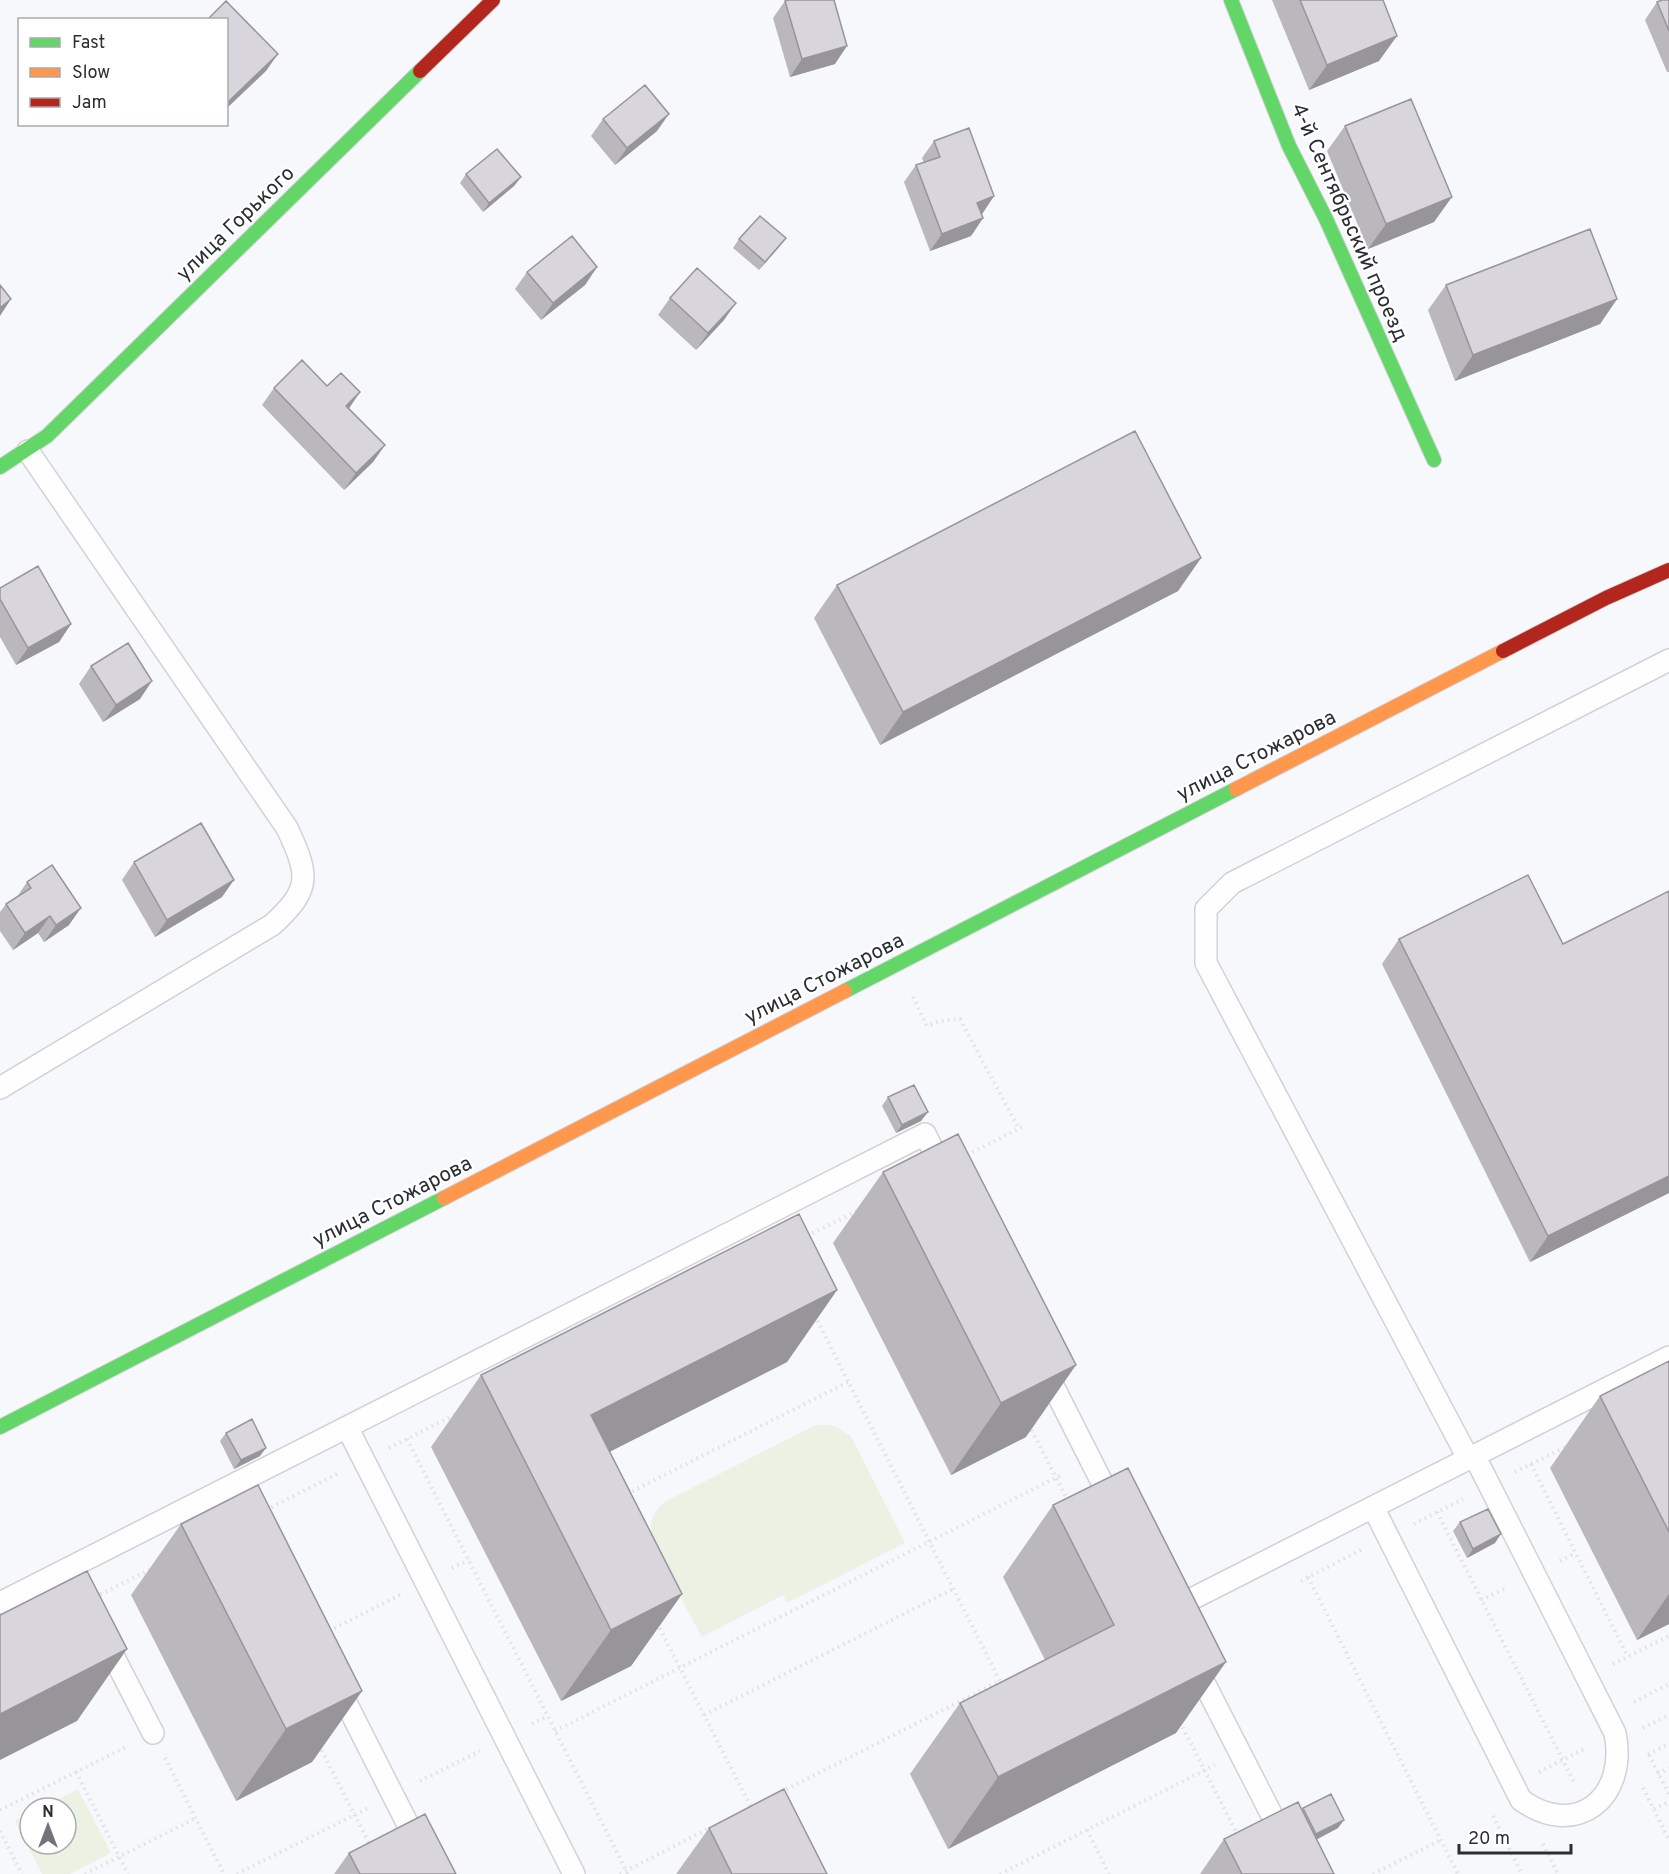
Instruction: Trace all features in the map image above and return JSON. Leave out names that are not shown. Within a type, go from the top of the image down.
[{"type":"street","name":"улица Горького","points":[[0,467],[28,451],[47,436],[493,0]]},
{"type":"street","name":"4-й Сентябрьский проезд","points":[[1231,0],[1289,146],[1326,219],[1434,460]]},
{"type":"street","name":"улица Стожарова","points":[[0,1427],[1606,598],[1669,570]]},
{"type":"lane","points":[[0,1088],[272,925],[293,906],[304,882],[300,856],[287,828],[28,451]]},
{"type":"lane","points":[[1373,1507],[1521,1800],[1546,1814],[1562,1816],[1598,1804],[1609,1790],[1616,1774],[1618,1760],[1615,1733],[1490,1485],[1471,1457],[1206,963],[1206,909],[1232,883],[1669,660]]},
{"type":"lane","points":[[0,1603],[925,1134],[952,1188]]},
{"type":"lane","points":[[1034,1348],[1123,1522]]},
{"type":"lane","points":[[1168,1611],[1669,1356]]},
{"type":"lane","points":[[347,1428],[574,1874]]},
{"type":"lane","points":[[235,1484],[252,1517]]},
{"type":"lane","points":[[69,1568],[86,1602]]},
{"type":"lane","points":[[1158,1592],[1178,1631]]},
{"type":"lane","points":[[97,1625],[153,1733]]},
{"type":"lane","points":[[313,1639],[433,1874]]},
{"type":"lane","points":[[1188,1650],[1302,1874]]},
{"type":"path","points":[[897,964],[927,1026],[940,1021],[960,1019],[1019,1129]]},
{"type":"path","points":[[942,1167],[1026,1125]]},
{"type":"path","points":[[802,1239],[865,1207]]},
{"type":"path","points":[[772,1797],[1000,1681],[811,1308]]},
{"type":"path","points":[[620,1498],[848,1382]]},
{"type":"path","points":[[252,1517],[460,1412]]},
{"type":"path","points":[[1025,1417],[1072,1509]]},
{"type":"path","points":[[1515,1434],[1628,1657]]},
{"type":"path","points":[[407,1439],[627,1872]]},
{"type":"path","points":[[1298,1582],[1572,1444]]},
{"type":"path","points":[[555,1731],[1091,1460]]},
{"type":"path","points":[[1437,1512],[1588,1809]]},
{"type":"path","points":[[313,1639],[468,1560]]},
{"type":"path","points":[[86,1602],[160,1564]]},
{"type":"path","points":[[1308,1577],[1458,1874]]},
{"type":"path","points":[[704,1715],[954,1589]]},
{"type":"path","points":[[653,1615],[756,1817]]},
{"type":"path","points":[[1587,1678],[1669,1636]]},
{"type":"path","points":[[1637,1731],[1669,1715]]},
{"type":"path","points":[[1178,1718],[1242,1843]]},
{"type":"path","points":[[0,1810],[153,1733],[224,1874]]},
{"type":"path","points":[[1513,1785],[1615,1733]]},
{"type":"path","points":[[317,1742],[375,1854]]},
{"type":"path","points":[[1648,1754],[1669,1744]]},
{"type":"path","points":[[1000,1874],[1240,1752]]},
{"type":"path","points":[[1658,1774],[1669,1768]]},
{"type":"path","points":[[76,1772],[128,1874]]},
{"type":"path","points":[[741,1812],[761,1802]]},
{"type":"path","points":[[1654,1809],[1669,1802]]},
{"type":"path","points":[[85,1874],[196,1818]]},
{"type":"path","points":[[620,1874],[712,1827]]},
{"type":"path","points":[[1087,1830],[1109,1874]]},
{"type":"path","points":[[0,1831],[22,1874]]},
{"type":"path","points":[[1373,1874],[1441,1840]]},
{"type":"shaded area","points":[[814,1426],[834,1426],[851,1436],[905,1543],[787,1603],[783,1595],[702,1637],[658,1552],[651,1530],[654,1514],[664,1502]]},
{"type":"shaded area","points":[[78,1789],[111,1853],[70,1874],[42,1874],[33,1856],[78,1856],[78,1796],[65,1796]]},
{"type":"building","points":[[834,0],[847,46],[802,59],[785,1]]},
{"type":"building","points":[[1300,0],[1383,0],[1397,36],[1327,65]]},
{"type":"building","points":[[1669,0],[1669,31],[1657,2]]},
{"type":"building","points":[[226,1],[278,54],[228,102],[228,18],[209,18]]},
{"type":"building","points":[[645,85],[669,114],[627,148],[603,119]]},
{"type":"building","points":[[1411,99],[1452,197],[1386,224],[1345,126]]},
{"type":"building","points":[[969,128],[994,196],[977,203],[983,218],[942,234],[916,165],[940,157],[934,141]]},
{"type":"building","points":[[497,149],[521,177],[489,203],[466,174]]},
{"type":"building","points":[[760,216],[786,238],[765,262],[739,239]]},
{"type":"building","points":[[1590,229],[1617,299],[1473,355],[1446,285]]},
{"type":"building","points":[[572,236],[597,267],[553,303],[527,272]]},
{"type":"building","points":[[697,268],[736,303],[708,333],[670,298]]},
{"type":"building","points":[[0,285],[11,299],[0,308]]},
{"type":"building","points":[[302,360],[327,386],[341,373],[360,392],[346,406],[385,445],[356,473],[274,388]]},
{"type":"building","points":[[1135,431],[1201,558],[903,712],[837,585]]},
{"type":"building","points":[[38,566],[71,624],[28,648],[0,599],[0,588]]},
{"type":"building","points":[[128,643],[152,681],[116,705],[91,666]]},
{"type":"building","points":[[201,823],[234,880],[167,920],[134,862]]},
{"type":"building","points":[[52,865],[81,908],[56,925],[50,916],[25,933],[6,904],[31,888],[27,882]]},
{"type":"building","points":[[1528,875],[1563,944],[1669,891],[1669,1176],[1548,1236],[1399,939]]},
{"type":"building","points":[[914,1085],[928,1112],[902,1125],[888,1097]]},
{"type":"building","points":[[958,1134],[1076,1365],[1001,1403],[883,1172]]},
{"type":"building","points":[[799,1214],[837,1290],[591,1415],[682,1594],[611,1630],[481,1375]]},
{"type":"building","points":[[1669,1361],[1669,1532],[1600,1396]]},
{"type":"building","points":[[252,1419],[266,1448],[241,1460],[226,1433]]},
{"type":"building","points":[[1128,1468],[1226,1662],[998,1777],[960,1703],[1114,1625],[1053,1505]]},
{"type":"building","points":[[258,1485],[362,1691],[286,1729],[181,1524]]},
{"type":"building","points":[[1488,1509],[1501,1534],[1473,1549],[1460,1522]]},
{"type":"building","points":[[87,1571],[127,1649],[0,1714],[0,1615]]},
{"type":"building","points":[[784,1789],[827,1874],[732,1874],[709,1828]]},
{"type":"building","points":[[1331,1794],[1344,1820],[1316,1834],[1303,1808]]},
{"type":"building","points":[[1298,1802],[1334,1874],[1242,1874],[1224,1839]]},
{"type":"building","points":[[425,1814],[456,1874],[360,1874],[349,1853]]},
{"type":"traffic: fast","points":[[1231,0],[1289,146],[1326,219],[1434,460]]},
{"type":"traffic: fast","points":[[0,467],[47,436],[420,71]]},
{"type":"traffic: fast","points":[[845,991],[1236,789]]},
{"type":"traffic: fast","points":[[0,1427],[444,1198]]},
{"type":"traffic: slow","points":[[1236,789],[1503,651]]},
{"type":"traffic: slow","points":[[444,1198],[845,991]]},
{"type":"traffic: jam","points":[[420,71],[493,0]]},
{"type":"traffic: jam","points":[[1503,651],[1606,598],[1669,570]]}]
